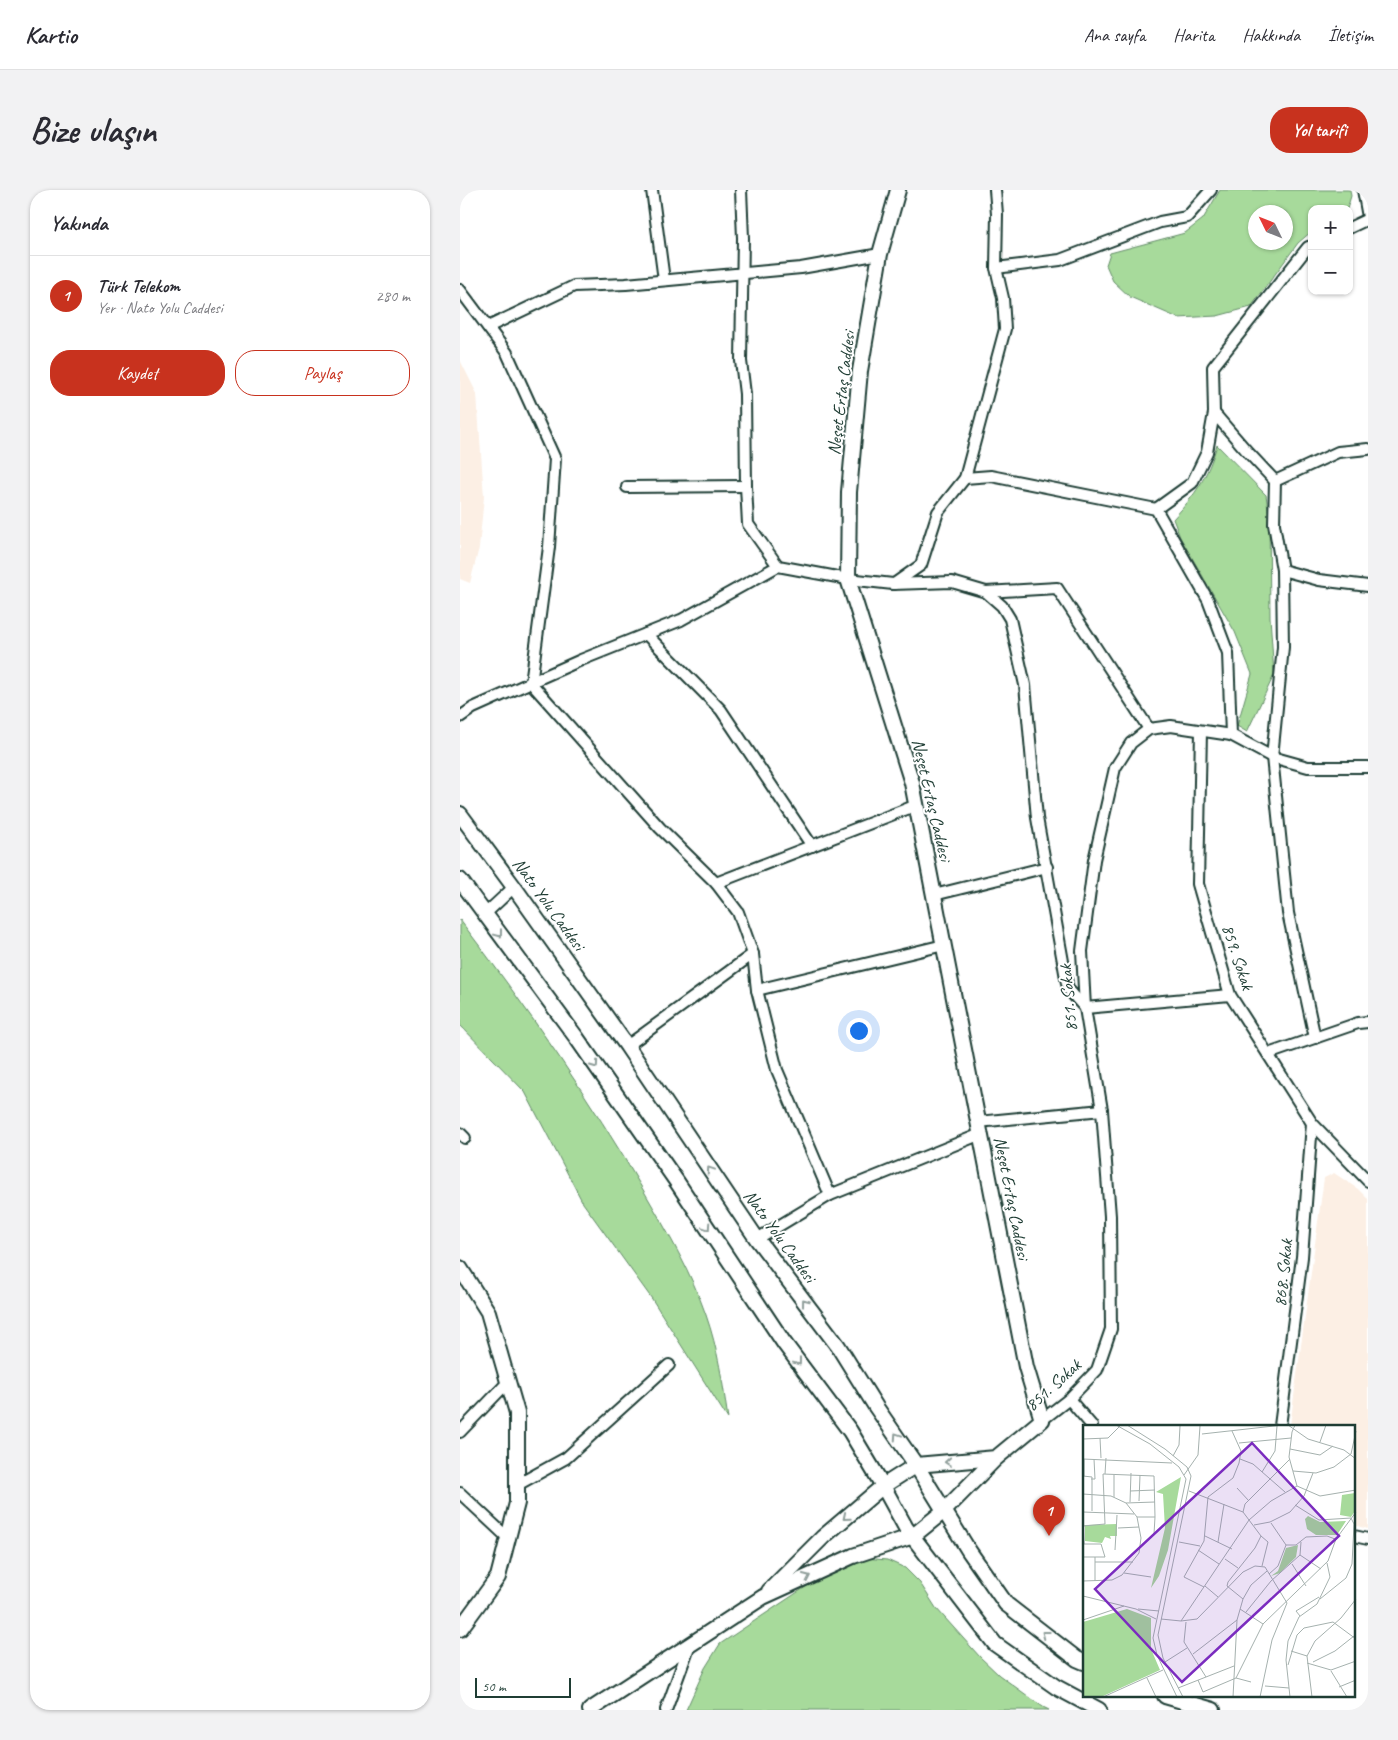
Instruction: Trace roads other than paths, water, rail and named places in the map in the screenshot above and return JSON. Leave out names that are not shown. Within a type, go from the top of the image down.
[{"type":"main road","name":"Neşet Ertaş Caddesi","points":[[898,190],[880,254],[860,370],[849,492],[848,579],[912,783],[1026,1367],[1042,1420]]},
{"type":"main road","name":"Nato Yolu Caddesi","points":[[460,814],[627,1046],[757,1239],[838,1346],[916,1465],[969,1551],[1006,1604],[1077,1659],[1083,1662]]},
{"type":"main road","points":[[460,880],[598,1069],[677,1182],[784,1343],[850,1431],[906,1528],[995,1644],[1056,1687],[1099,1710]]},
{"type":"main road","points":[[460,1268],[488,1312],[517,1413],[517,1503],[498,1577],[460,1629]]},
{"type":"main road","name":"851. Sokak","points":[[913,1536],[944,1511],[996,1458],[1042,1420]]},
{"type":"main road","points":[[763,1597],[823,1537],[883,1486],[916,1465],[996,1458]]},
{"type":"main road","points":[[590,1710],[763,1597],[853,1556],[913,1536]]},
{"type":"main road","points":[[1179,1698],[1213,1710]]},
{"type":"street","points":[[652,190],[664,280]]},
{"type":"street","points":[[741,190],[743,238],[741,361],[745,394],[748,524],[778,566]]},
{"type":"street","points":[[893,584],[921,565],[938,512],[965,478],[1005,329],[1003,298],[996,268],[995,190]]},
{"type":"street","points":[[996,268],[1060,260],[1160,222],[1187,217],[1210,190]]},
{"type":"street","points":[[1353,226],[1368,218],[1363,190]]},
{"type":"street","points":[[965,478],[991,476],[1156,509],[1192,483],[1207,452],[1214,412],[1213,367],[1308,248]]},
{"type":"street","points":[[488,327],[574,286],[801,268],[880,254]]},
{"type":"street","points":[[460,290],[507,353],[555,459],[549,547],[531,683],[660,828],[716,883],[738,912],[753,954],[756,990],[777,1070],[830,1195]]},
{"type":"street","points":[[1214,412],[1275,481],[1274,524],[1282,570],[1283,647],[1272,757],[1288,914],[1315,1038]]},
{"type":"street","points":[[1275,481],[1338,452],[1368,449]]},
{"type":"street","points":[[627,486],[746,486]]},
{"type":"street","points":[[1156,509],[1208,600],[1228,653],[1231,735]]},
{"type":"street","points":[[460,716],[473,708],[681,620],[778,566],[848,579],[893,584],[952,582],[986,592],[1057,588],[1150,729],[1171,726],[1231,735],[1272,757],[1308,767],[1368,767]]},
{"type":"street","points":[[1282,570],[1319,580],[1368,586]]},
{"type":"street","points":[[986,592],[1002,606],[1010,619],[1025,685],[1038,818],[1068,989],[1085,1008],[1230,994]]},
{"type":"street","points":[[646,634],[721,710],[812,846]]},
{"type":"street","name":"851. Sokak","points":[[1042,1420],[1069,1399],[1097,1370],[1110,1329],[1110,1216],[1102,1110],[1085,1008],[1082,951],[1094,860],[1115,768],[1131,743],[1150,729]]},
{"type":"street","name":"859. Sokak","points":[[1201,731],[1198,884],[1230,994],[1312,1123],[1368,1181]]},
{"type":"street","points":[[716,883],[917,805]]},
{"type":"street","points":[[934,895],[1047,867]]},
{"type":"street","points":[[484,915],[514,887]]},
{"type":"street","points":[[756,990],[944,945]]},
{"type":"street","points":[[627,1046],[753,954]]},
{"type":"street","points":[[1268,1054],[1358,1023],[1368,1022]]},
{"type":"street","points":[[757,1239],[830,1195],[979,1128],[1102,1110]]},
{"type":"street","name":"868. Sokak","points":[[1280,1425],[1302,1257],[1312,1123]]},
{"type":"street","points":[[517,1485],[566,1458],[669,1365]]},
{"type":"street","points":[[460,1432],[508,1382]]},
{"type":"street","points":[[1069,1399],[1091,1425]]},
{"type":"street","points":[[460,1493],[508,1538]]},
{"type":"street","points":[[666,1710],[690,1644]]},
{"type":"place","name":"Türk Telekom","points":[[1049,1536]]}]
